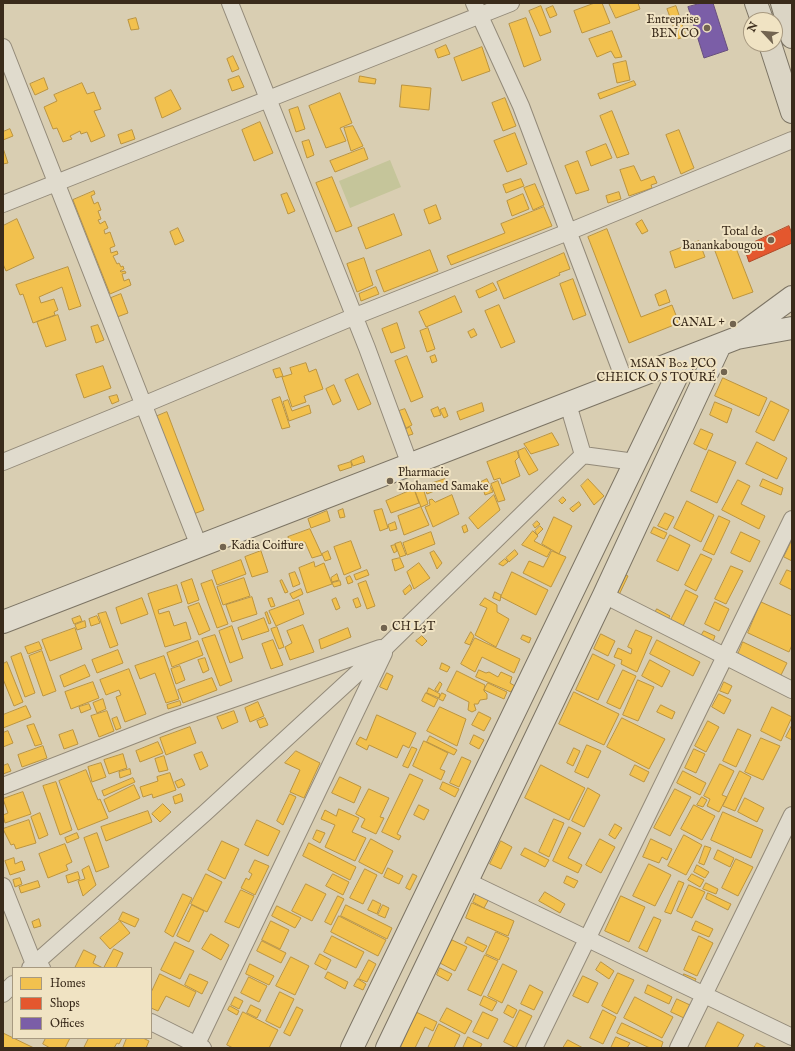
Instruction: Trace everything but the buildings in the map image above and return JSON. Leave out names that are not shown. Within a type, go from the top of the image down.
[{"type":"highway","points":[[782,3],[792,37]]},
{"type":"highway","points":[[773,52],[792,112]]},
{"type":"main road","points":[[387,1048],[604,595],[729,341],[792,297]]},
{"type":"main road","points":[[3,622],[729,341],[792,328]]},
{"type":"main road","points":[[352,1048],[684,359]]},
{"type":"street","points":[[230,3],[410,465]]},
{"type":"street","points":[[3,204],[267,100],[477,10],[512,3]]},
{"type":"street","points":[[477,10],[521,106],[625,382]]},
{"type":"street","points":[[3,47],[199,546]]},
{"type":"street","points":[[3,462],[144,405],[353,317],[568,232],[792,140]]},
{"type":"street","points":[[568,404],[583,455]]},
{"type":"street","points":[[583,455],[635,462]]},
{"type":"street","points":[[3,886],[36,967],[388,645],[583,455]]},
{"type":"street","points":[[534,1048],[792,519]]},
{"type":"street","points":[[604,595],[792,690]]},
{"type":"street","points":[[3,786],[170,721],[388,645]]},
{"type":"street","points":[[152,1023],[198,1047],[388,645]]},
{"type":"street","points":[[678,1048],[792,815]]},
{"type":"street","points":[[467,881],[792,1037]]},
{"type":"street","points":[[3,994],[12,985]]},
{"type":"green space","points":[[390,160],[401,187],[350,208],[339,181]]},
{"type":"place","name":"Entreprise BEN CO","points":[[707,28]]},
{"type":"place","name":"Total de Banankabougou","points":[[771,240]]},
{"type":"place","name":"CANAL +","points":[[733,324]]},
{"type":"place","name":"MSAN B02 PCO CHEICK O S TOURÉ","points":[[724,372]]},
{"type":"place","name":"Pharmacie Mohamed Samake","points":[[390,481]]},
{"type":"place","name":"Kadia Coiffure","points":[[223,547]]},
{"type":"place","name":"CH L3T","points":[[384,628]]}]
